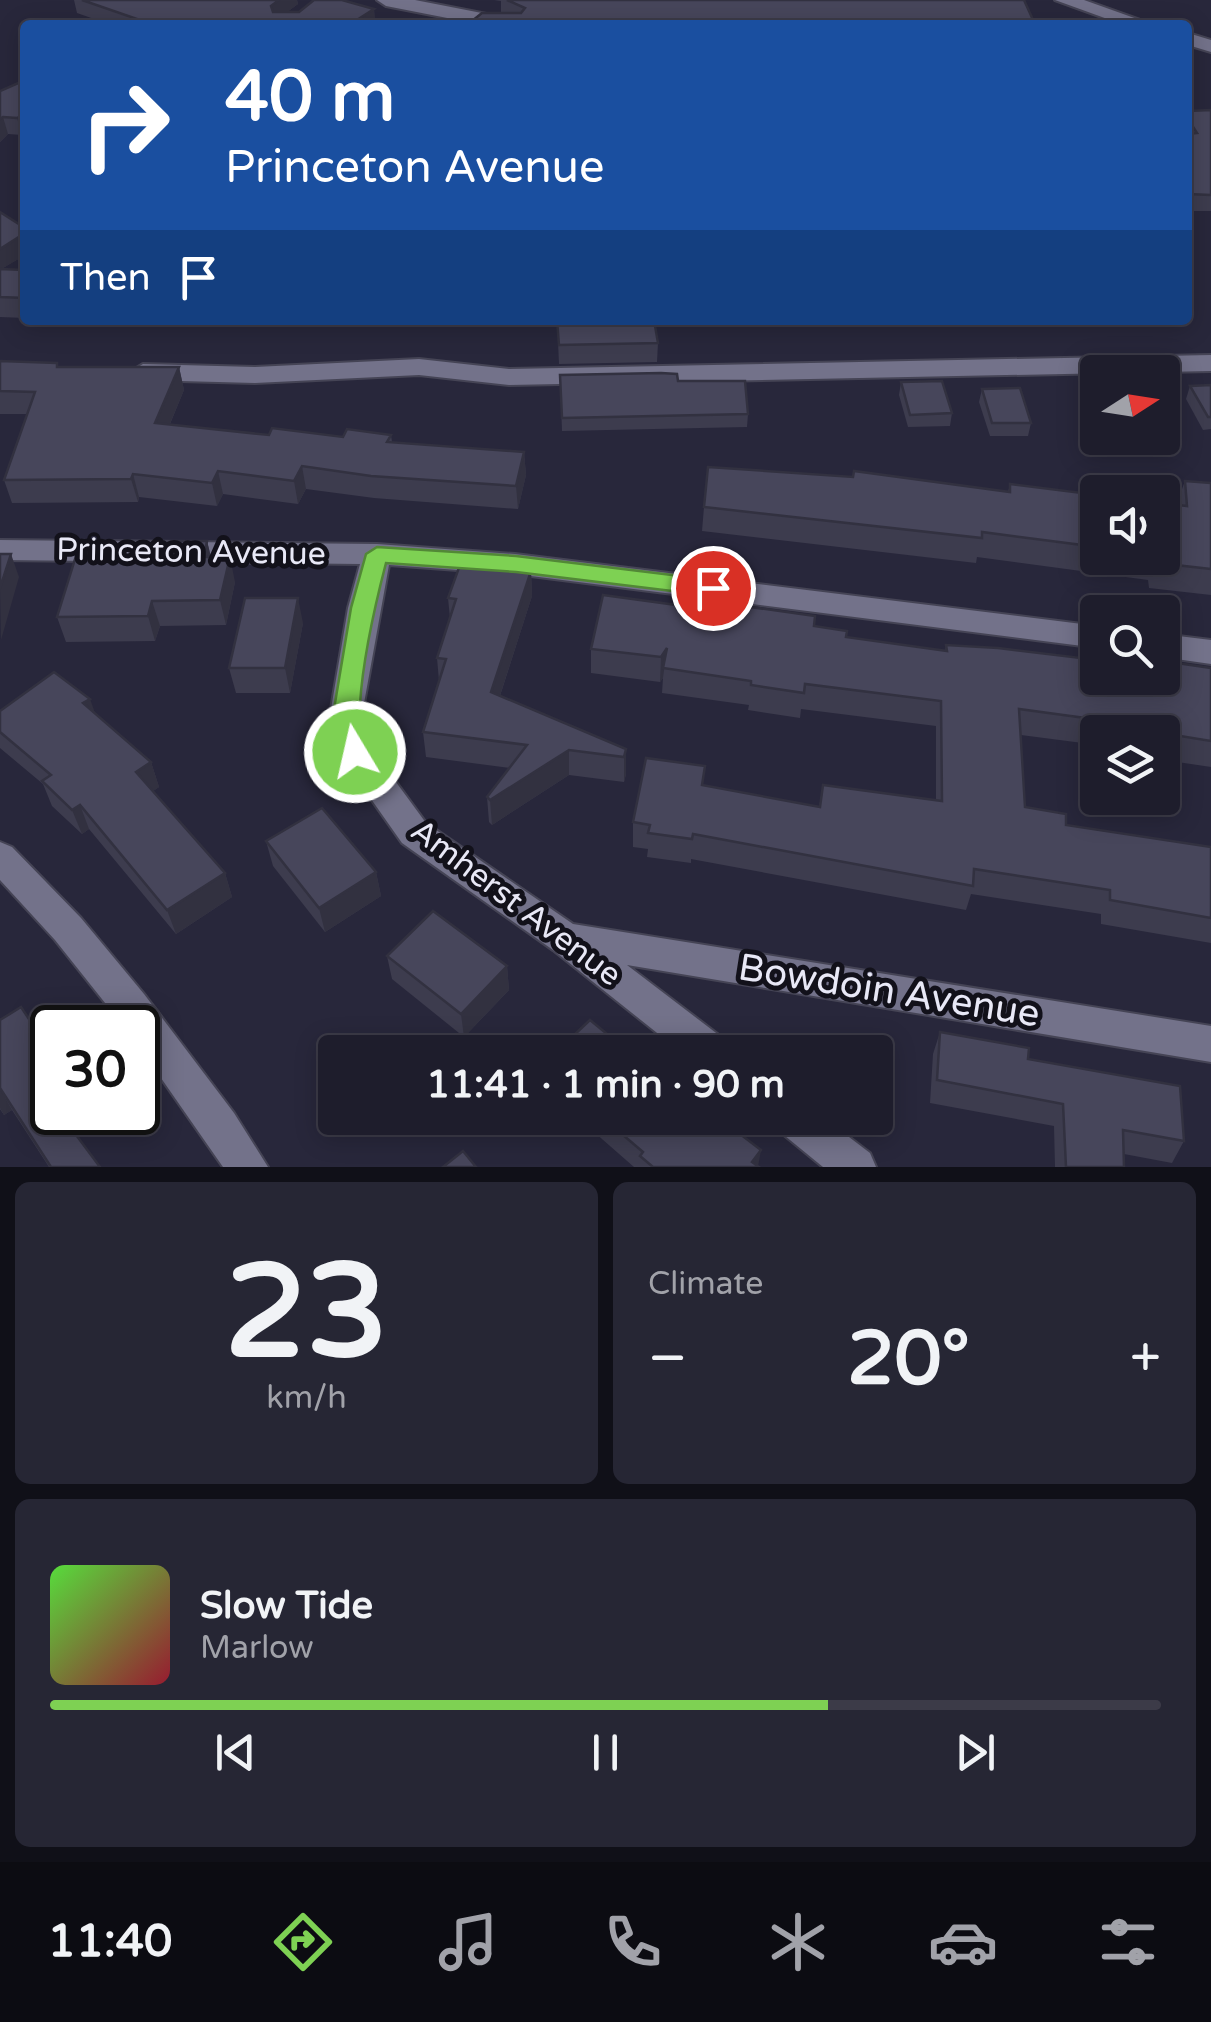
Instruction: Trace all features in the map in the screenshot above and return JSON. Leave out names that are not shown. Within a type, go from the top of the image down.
[{"type":"street","points":[[386,0],[487,20]]},
{"type":"street","points":[[1064,0],[1128,20]]},
{"type":"street","points":[[116,372],[255,375],[419,367],[508,377],[1211,363]]},
{"type":"street","name":"Princeton Avenue","points":[[0,550],[377,554],[535,566],[1080,635]]},
{"type":"street","name":"Amherst Avenue","points":[[377,554],[363,608],[347,709],[355,752],[414,833],[566,938],[689,1035]]},
{"type":"street","points":[[1180,648],[1211,652]]},
{"type":"street","points":[[0,858],[58,918],[204,1103],[247,1167]]},
{"type":"street","name":"Bowdoin Avenue","points":[[566,938],[1211,1044]]},
{"type":"street","points":[[815,1135],[855,1167]]},
{"type":"building","points":[[82,0],[279,0],[271,6],[273,12],[299,12],[314,0],[342,0],[374,9],[357,20],[140,20]]},
{"type":"building","points":[[507,0],[1024,0],[1033,20],[473,20],[482,13],[521,13],[525,8]]},
{"type":"building","points":[[20,82],[20,117],[0,119],[0,91]]},
{"type":"building","points":[[1211,110],[1211,195],[1192,194],[1192,134],[1197,133],[1192,125],[1192,111]]},
{"type":"building","points":[[0,212],[20,225],[20,236],[0,249]]},
{"type":"building","points":[[0,269],[20,270],[20,298],[0,297]]},
{"type":"building","points":[[557,325],[655,325],[658,343],[559,345]]},
{"type":"building","points":[[0,361],[57,363],[57,367],[179,367],[155,423],[269,435],[272,428],[343,437],[347,429],[391,435],[387,442],[524,452],[516,486],[371,476],[302,466],[294,481],[218,471],[212,483],[133,474],[131,479],[4,480],[35,392],[0,391]]},
{"type":"building","points":[[677,374],[678,381],[745,381],[748,414],[562,418],[560,375]]},
{"type":"building","points":[[942,381],[952,413],[910,415],[901,382]]},
{"type":"building","points":[[1211,385],[1211,417],[1208,417],[1190,386]]},
{"type":"building","points":[[1020,388],[1031,423],[992,423],[982,389]]},
{"type":"building","points":[[708,467],[853,477],[854,471],[1010,492],[1010,484],[1080,493],[1080,545],[982,532],[982,538],[704,507]]},
{"type":"building","points":[[1185,481],[1211,483],[1211,569],[1180,565],[1180,505],[1187,506]]},
{"type":"building","points":[[176,541],[207,541],[204,557],[230,557],[220,600],[152,601],[148,616],[57,617],[76,556],[172,555]]},
{"type":"building","points":[[0,554],[11,554],[0,588]]},
{"type":"building","points":[[461,562],[531,571],[491,692],[626,749],[624,757],[569,750],[490,800],[487,797],[527,745],[423,732],[446,659],[437,658],[456,599],[448,598]]},
{"type":"building","points":[[603,595],[677,605],[679,597],[815,616],[814,626],[847,631],[846,637],[947,651],[946,645],[1080,658],[1080,695],[1180,695],[1180,663],[1211,668],[1211,741],[1180,736],[1180,715],[1080,717],[1019,709],[1025,807],[1066,814],[1066,825],[1211,847],[1211,918],[1110,900],[1110,890],[974,869],[973,886],[693,834],[692,839],[648,833],[650,825],[633,822],[646,758],[705,766],[702,785],[820,807],[823,785],[942,801],[941,701],[805,684],[804,693],[663,668],[667,648],[661,657],[591,649]]},
{"type":"building","points":[[245,598],[298,598],[285,668],[229,668]]},
{"type":"building","points":[[54,672],[90,699],[83,703],[151,762],[136,772],[225,873],[167,910],[80,805],[72,810],[42,781],[51,775],[0,732],[0,711]]},
{"type":"building","points":[[322,808],[376,872],[319,908],[266,841]]},
{"type":"building","points":[[433,911],[507,966],[461,1014],[387,956]]},
{"type":"building","points":[[21,1007],[30,1021],[30,1134],[0,1088],[0,1020]]},
{"type":"building","points":[[590,1020],[608,1035],[574,1035]]},
{"type":"building","points":[[940,1032],[1029,1048],[1028,1059],[1180,1086],[1184,1141],[1123,1130],[1124,1167],[1066,1167],[1063,1104],[937,1080]]},
{"type":"building","points":[[30,1135],[76,1135],[100,1167],[51,1167]]},
{"type":"building","points":[[623,1135],[741,1135],[761,1150],[752,1162],[759,1167],[653,1167],[640,1156],[643,1152]]},
{"type":"building","points":[[463,1151],[476,1167],[443,1167]]},
{"type":"route","points":[[355,752],[347,709],[351,672],[377,554],[516,564],[713,588]]}]
